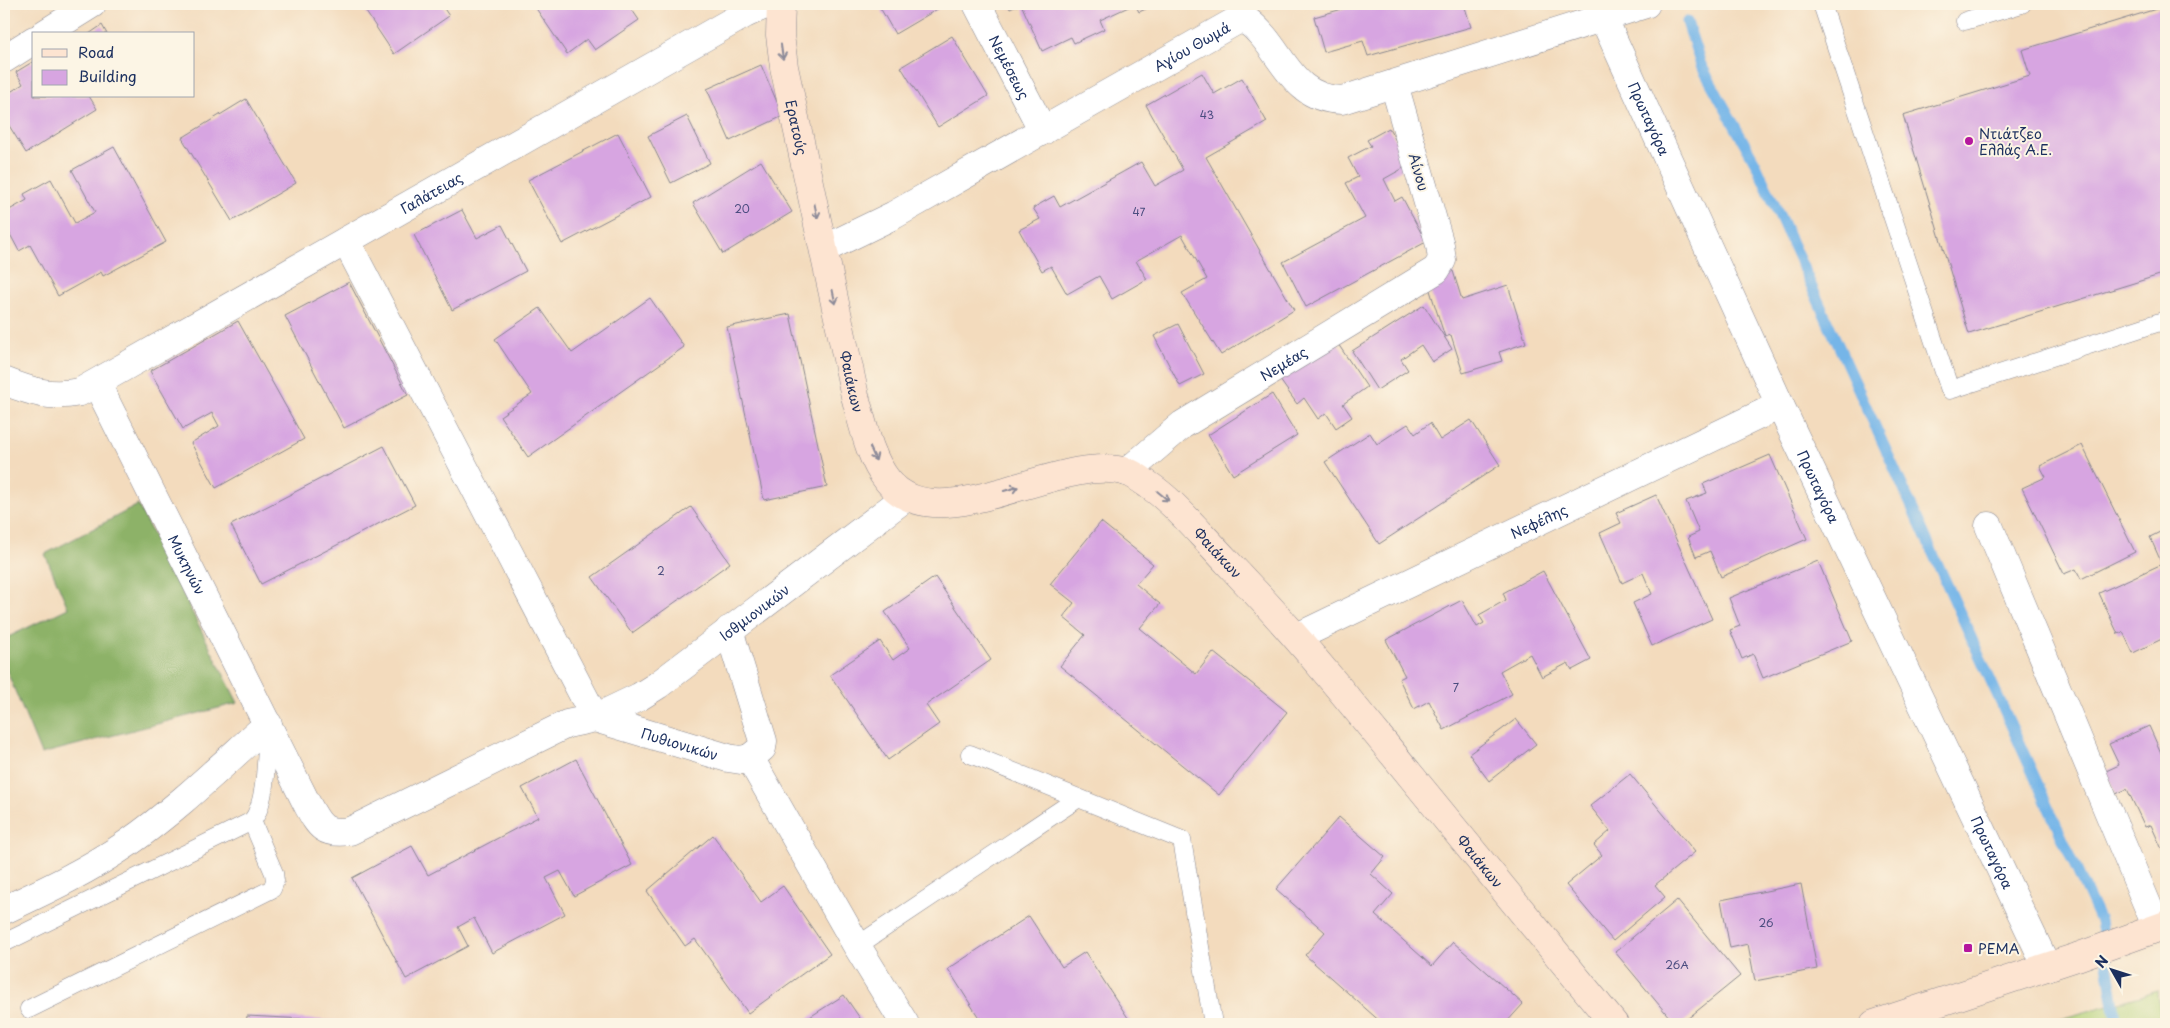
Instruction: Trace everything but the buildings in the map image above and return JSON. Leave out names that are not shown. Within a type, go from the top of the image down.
[{"type":"street","points":[[47,32],[92,4]]},
{"type":"street","name":"Γαλάτειας","points":[[97,384],[745,14],[767,4]]},
{"type":"street","name":"Ερατούς","points":[[781,4],[780,35],[784,67],[824,249]]},
{"type":"street","name":"Νεμέσεως","points":[[977,4],[1043,131]]},
{"type":"street","name":"Αγίου Θωμά","points":[[824,249],[894,215],[1247,12],[1293,78],[1303,88],[1329,100],[1342,100],[1394,84],[1600,10],[1646,4]]},
{"type":"street","name":"Πρωταγόρα","points":[[1600,10],[1780,405],[2047,967]]},
{"type":"street","points":[[4,59],[32,41]]},
{"type":"street","name":"Αίνου","points":[[1394,84],[1440,245],[1442,260]]},
{"type":"street","points":[[346,241],[595,718]]},
{"type":"street","name":"Φαιάκων","points":[[824,249],[854,396],[868,443],[878,466],[889,482],[906,497],[925,503],[941,504],[980,498],[1067,473],[1106,470],[1127,472],[1152,487],[1175,506],[1297,637],[1614,1024]]},
{"type":"street","name":"Νεμέας","points":[[1127,472],[1182,426],[1436,270],[1442,260]]},
{"type":"street","points":[[4,381],[26,390],[60,396],[80,392],[97,384]]},
{"type":"street","name":"Μυκηνών","points":[[97,384],[315,818],[327,831]]},
{"type":"street","name":"Νεφέλης","points":[[1297,637],[1780,405]]},
{"type":"street","name":"Ισθμιονικών","points":[[595,718],[640,697],[658,685],[906,497]]},
{"type":"street","points":[[1874,1024],[2077,957],[2162,926],[1989,526]]},
{"type":"street","points":[[729,630],[762,735],[762,748],[750,758],[857,946],[905,1024]]},
{"type":"street","name":"Πυθιονικών","points":[[327,831],[350,831],[567,724],[595,718],[728,758],[741,760],[750,758]]},
{"type":"street","points":[[4,910],[76,876],[129,842],[197,787],[268,724]]},
{"type":"lane","points":[[1822,4],[1950,390],[2166,320]]},
{"type":"lane","points":[[1965,21],[2022,4]]},
{"type":"lane","points":[[4,943],[252,821],[257,815],[261,798],[268,724]]},
{"type":"lane","points":[[970,754],[1182,840],[1213,1024]]},
{"type":"lane","points":[[857,946],[888,928],[1077,799]]},
{"type":"lane","points":[[28,1009],[272,889],[275,881],[274,873],[252,821]]},
{"type":"green space","points":[[138,505],[238,703],[41,754],[4,664],[4,639],[68,608],[45,554]]},
{"type":"green space","points":[[2158,991],[2161,1024],[2043,1024]]},
{"type":"waterway","points":[[1687,22],[1701,65],[1756,164],[2100,921],[2117,1024]]},
{"type":"place","name":"Ντιάτζεο Ελλάς Α.Ε.","points":[[1969,141]]},
{"type":"place","name":"ΡΕΜΑ","points":[[1968,948]]}]
